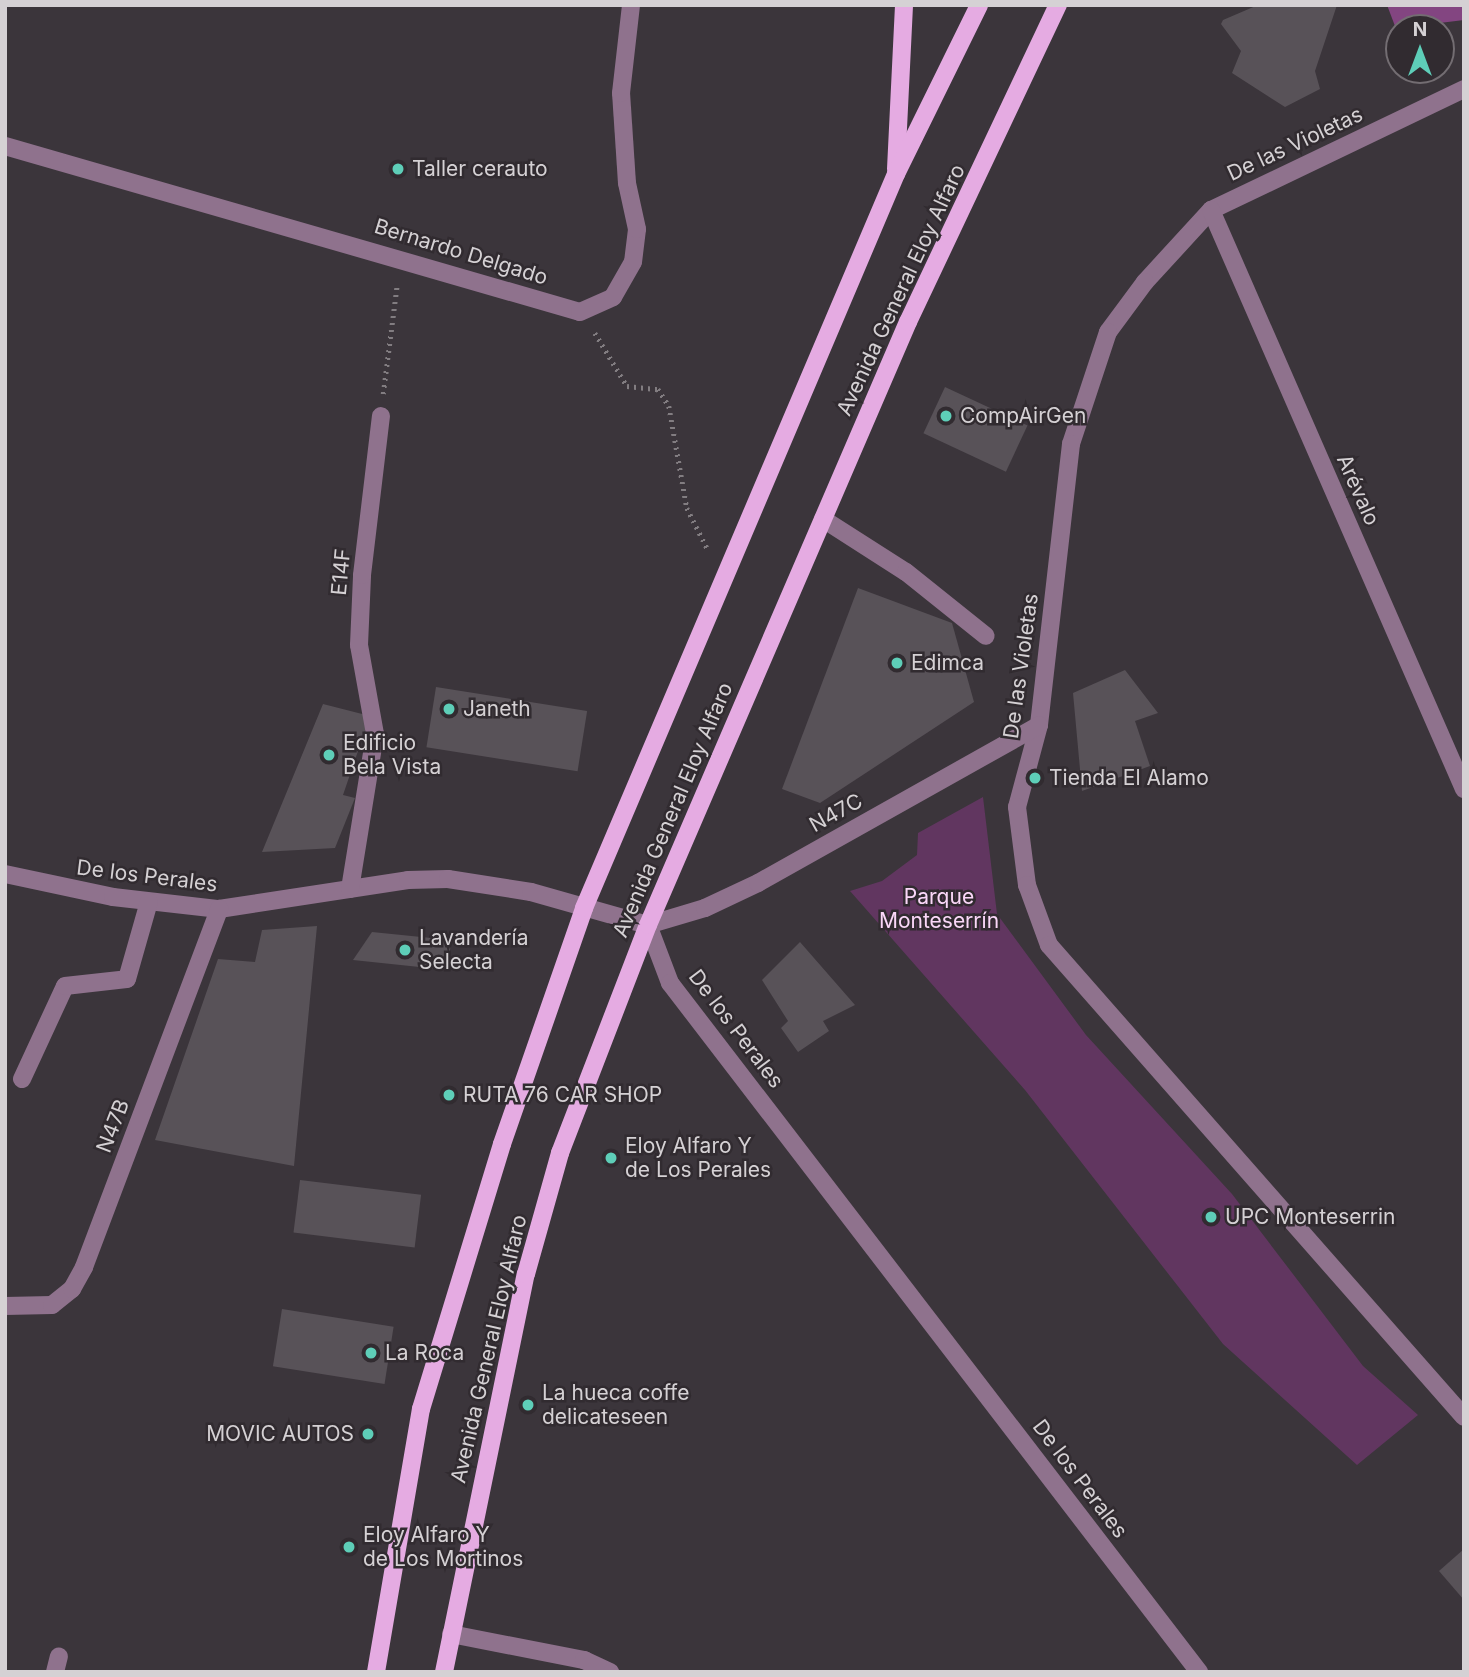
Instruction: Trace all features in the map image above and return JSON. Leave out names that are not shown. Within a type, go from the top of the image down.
[{"type":"main road","points":[[896,174],[904,5]]},
{"type":"main road","name":"Avenida General Eloy Alfaro","points":[[376,1672],[421,1409],[502,1144],[584,908],[896,174],[979,5]]},
{"type":"main road","name":"Avenida General Eloy Alfaro","points":[[444,1672],[526,1274],[560,1153],[648,925],[908,322],[1058,5]]},
{"type":"street","points":[[580,312],[613,297],[633,262],[637,229],[626,183],[621,93],[631,5]]},
{"type":"street","name":"De las Violetas","points":[[1464,89],[1211,209],[1145,282],[1108,332],[1075,431],[1039,725],[1017,807],[1027,885],[1049,945],[1464,1417]]},
{"type":"street","name":"Bernardo Delgado","points":[[5,146],[400,257],[580,312]]},
{"type":"street","name":"Arévalo","points":[[1211,209],[1464,789]]},
{"type":"street","name":"E14F","points":[[350,889],[375,734],[359,645],[362,575],[381,416]]},
{"type":"street","points":[[823,519],[906,572],[986,636]]},
{"type":"street","name":"N47C","points":[[648,925],[705,908],[758,883],[1039,725]]},
{"type":"street","name":"De los Perales","points":[[5,874],[149,902],[219,909],[350,889],[448,879],[531,892],[648,925],[670,983],[1199,1672]]},
{"type":"street","points":[[22,1079],[65,986],[127,979],[149,902]]},
{"type":"street","name":"N47B","points":[[5,1306],[52,1306],[72,1289],[84,1267],[219,909]]},
{"type":"street","points":[[450,1634],[584,1660],[610,1672]]},
{"type":"path","points":[[381,416],[400,257]]},
{"type":"path","points":[[580,312],[611,354],[626,386],[658,389],[669,406],[687,508],[726,578]]},
{"type":"green space","name":"Parque Monteserrín","points":[[983,797],[997,914],[1086,1035],[1232,1194],[1363,1366],[1418,1415],[1357,1465],[1223,1344],[1025,1090],[850,891],[882,881],[917,855],[918,833]]},
{"type":"shaded area","points":[[1387,5],[1464,5],[1464,20],[1455,21],[1455,14],[1390,14]]},
{"type":"building","points":[[1258,5],[1337,5],[1315,71],[1320,89],[1285,107],[1232,73],[1241,51],[1221,24],[1223,20]]},
{"type":"building","points":[[945,387],[1027,425],[1006,472],[923,433]]},
{"type":"building","name":"Edimca","points":[[858,588],[952,623],[974,702],[820,803],[782,789]]},
{"type":"building","points":[[1125,670],[1158,713],[1135,721],[1150,766],[1082,791],[1073,693]]},
{"type":"building","points":[[436,687],[587,711],[578,771],[426,747]]},
{"type":"building","name":"Edificio Bela Vista","points":[[323,704],[370,716],[343,795],[355,798],[335,848],[262,852]]},
{"type":"building","points":[[317,926],[294,1166],[155,1140],[218,959],[255,962],[262,930]]},
{"type":"building","name":"Lavandería Selecta","points":[[372,932],[451,940],[448,970],[353,960]]},
{"type":"building","points":[[800,942],[855,1005],[823,1021],[829,1031],[798,1052],[781,1028],[788,1021],[762,980]]},
{"type":"building","points":[[300,1180],[421,1195],[415,1247],[294,1233]]},
{"type":"building","points":[[282,1309],[394,1327],[385,1384],[273,1366]]},
{"type":"building","points":[[1464,1549],[1464,1600],[1439,1571]]},
{"type":"place","name":"Taller cerauto","points":[[398,169]]},
{"type":"place","name":"CompAirGen","points":[[946,416]]},
{"type":"place","name":"Edimca","points":[[897,663]]},
{"type":"place","name":"Janeth","points":[[449,709]]},
{"type":"place","name":"Edificio Bela Vista","points":[[329,755]]},
{"type":"place","name":"Tienda El Alamo","points":[[1035,778]]},
{"type":"place","name":"Lavandería Selecta","points":[[405,950]]},
{"type":"place","name":"RUTA 76 CAR SHOP","points":[[449,1095]]},
{"type":"place","name":"Eloy Alfaro Y de Los Perales","points":[[611,1158]]},
{"type":"place","name":"UPC Monteserrin","points":[[1211,1217]]},
{"type":"place","name":"La Roca","points":[[371,1353]]},
{"type":"place","name":"La hueca coffe delicateseen","points":[[528,1405]]},
{"type":"place","name":"MOVIC AUTOS","points":[[368,1434]]},
{"type":"place","name":"Eloy Alfaro Y de Los Mortinos","points":[[349,1547]]}]
